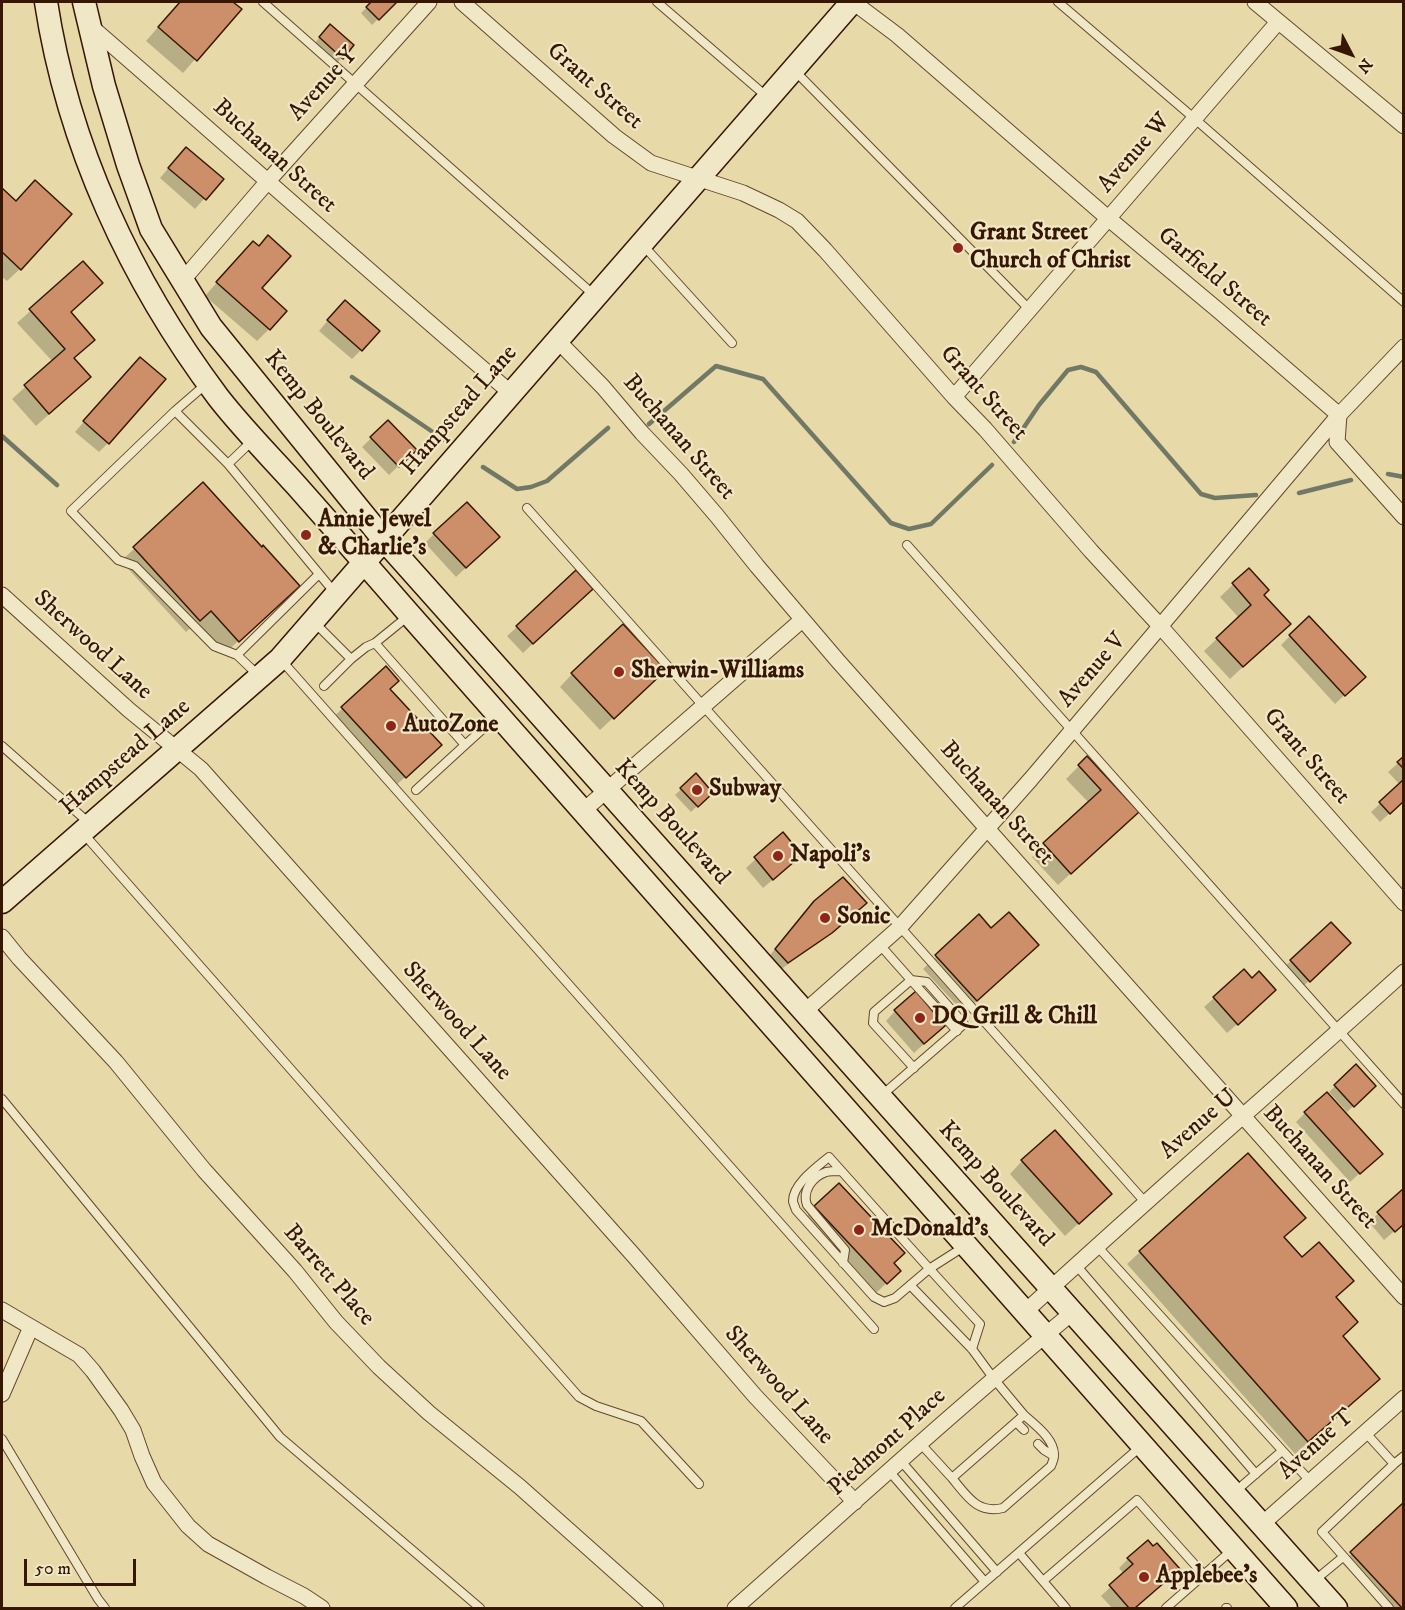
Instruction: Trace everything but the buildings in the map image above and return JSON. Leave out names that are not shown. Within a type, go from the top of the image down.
[{"type":"main road","points":[[46,2],[64,86],[105,204],[155,302],[192,360],[225,405],[1286,1608]]},
{"type":"main road","name":"Kemp Boulevard","points":[[84,2],[104,86],[128,165],[151,229],[211,327],[384,540],[1336,1608]]},
{"type":"main road","name":"Hampstead Lane","points":[[2,902],[280,659],[852,2]]},
{"type":"main road","points":[[155,302],[182,281]]},
{"type":"main road","points":[[778,1032],[804,1012]]},
{"type":"main road","points":[[1233,1548],[1261,1525]]},
{"type":"street","name":"Avenue Y","points":[[182,281],[268,181],[429,2]]},
{"type":"street","name":"Grant Street","points":[[462,2],[633,151],[651,163],[743,193],[797,221],[985,429],[1404,903]]},
{"type":"street","name":"Garfield Street","points":[[852,2],[914,50],[1339,415]]},
{"type":"street","points":[[1255,2],[1404,126]]},
{"type":"street","name":"Avenue W","points":[[954,397],[1278,22]]},
{"type":"street","name":"Buchanan Street","points":[[89,25],[512,393]]},
{"type":"street","name":"Buchanan Street","points":[[558,340],[681,474],[802,620],[1404,1298]]},
{"type":"street","name":"Avenue V","points":[[804,1012],[900,927],[1161,627],[1339,415],[1404,347]]},
{"type":"street","points":[[1339,415],[1337,442],[1404,517]]},
{"type":"street","name":"Sherwood Lane","points":[[2,596],[129,710],[201,769],[635,1257],[755,1396],[855,1502]]},
{"type":"street","points":[[583,811],[802,620]]},
{"type":"street","name":"Barrett Place","points":[[2,937],[116,1062],[204,1170],[295,1271],[336,1322],[379,1367],[429,1413],[520,1487],[656,1608]]},
{"type":"street","name":"Avenue U","points":[[1025,1312],[1404,972]]},
{"type":"street","points":[[2,1310],[79,1355],[93,1371],[121,1410],[132,1430],[154,1483],[188,1526],[208,1544],[304,1596],[321,1608]]},
{"type":"street","name":"Piedmont Place","points":[[735,1608],[1009,1364],[1072,1313]]},
{"type":"street","points":[[2,1394],[30,1327]]},
{"type":"street","name":"Avenue T","points":[[1261,1525],[1404,1398]]},
{"type":"lane","points":[[263,2],[595,296]]},
{"type":"lane","points":[[657,2],[767,97]]},
{"type":"lane","points":[[1058,2],[1195,118],[1404,302]]},
{"type":"lane","points":[[792,69],[1030,310]]},
{"type":"lane","points":[[641,243],[732,343]]},
{"type":"lane","points":[[208,382],[72,511],[118,560],[135,566],[214,646],[237,655],[260,677]]},
{"type":"lane","points":[[175,411],[228,464],[336,595]]},
{"type":"lane","points":[[228,464],[254,439]]},
{"type":"lane","points":[[527,508],[1145,1202]]},
{"type":"lane","points":[[907,545],[1404,1104]]},
{"type":"lane","points":[[237,655],[319,574]]},
{"type":"lane","points":[[324,686],[351,659],[410,615]]},
{"type":"lane","points":[[314,621],[351,659]]},
{"type":"lane","points":[[375,643],[465,745]]},
{"type":"lane","points":[[280,659],[874,1329]]},
{"type":"lane","points":[[416,790],[499,714]]},
{"type":"lane","points":[[2,746],[87,828],[579,1397],[596,1406],[641,1421],[699,1484]]},
{"type":"lane","points":[[880,945],[911,980],[927,982],[964,1024],[880,1097]]},
{"type":"lane","points":[[911,980],[874,1012],[873,1023],[914,1068]]},
{"type":"lane","points":[[2,1099],[280,1437],[480,1608]]},
{"type":"lane","points":[[966,1245],[929,1269],[895,1298],[884,1302],[874,1297],[843,1263],[796,1210],[793,1202],[803,1180],[829,1157],[929,1269],[980,1324],[972,1349]]},
{"type":"lane","points":[[841,1171],[821,1175],[811,1183],[805,1198],[807,1205],[845,1250],[843,1263]]},
{"type":"lane","points":[[1097,1246],[1310,1481]]},
{"type":"lane","points":[[1076,1265],[1256,1474]]},
{"type":"lane","points":[[910,1285],[972,1349],[1024,1415],[1052,1444],[1054,1456],[1051,1466],[1003,1508],[994,1510],[979,1507],[973,1503],[920,1443]]},
{"type":"lane","points":[[952,1478],[1024,1415]]},
{"type":"lane","points":[[1016,1422],[1024,1430]]},
{"type":"lane","points":[[1365,1432],[1394,1464]]},
{"type":"lane","points":[[2,1439],[105,1608]]},
{"type":"lane","points":[[1038,1444],[1054,1456]]},
{"type":"lane","points":[[955,1608],[1142,1445]]},
{"type":"lane","points":[[1233,1493],[1282,1451]]},
{"type":"lane","points":[[1389,1608],[1322,1532],[1404,1456]]},
{"type":"lane","points":[[895,1466],[997,1572]]},
{"type":"lane","points":[[895,1466],[985,1582]]},
{"type":"lane","points":[[1043,1581],[1137,1500],[1204,1575]]},
{"type":"lane","points":[[1166,1608],[1233,1548]]},
{"type":"lane","points":[[1019,1553],[1066,1608]]},
{"type":"lane","points":[[1312,1582],[1343,1557]]},
{"type":"waterway","points":[[649,424],[716,366],[763,379],[891,523],[909,529],[931,524],[992,465]]},
{"type":"waterway","points":[[1014,442],[1039,405],[1068,370],[1081,367],[1096,372],[1201,494],[1215,498],[1256,495]]},
{"type":"waterway","points":[[352,377],[446,441]]},
{"type":"waterway","points":[[483,467],[517,489],[531,487],[547,481],[608,428]]},
{"type":"waterway","points":[[2,436],[57,485]]},
{"type":"waterway","points":[[1388,474],[1404,477]]},
{"type":"waterway","points":[[1299,493],[1351,480]]},
{"type":"place","name":"Grant Street Church of Christ","points":[[958,248]]},
{"type":"place","name":"Annie Jewel & Charlie's","points":[[306,535]]},
{"type":"place","name":"Sherwin-Williams","points":[[619,672]]},
{"type":"place","name":"AutoZone","points":[[391,726]]},
{"type":"place","name":"Subway","points":[[697,790]]},
{"type":"place","name":"Napoli's","points":[[778,856]]},
{"type":"place","name":"Sonic","points":[[825,918]]},
{"type":"place","name":"DQ Grill & Chill","points":[[920,1018]]},
{"type":"place","name":"McDonald's","points":[[859,1230]]},
{"type":"place","name":"Applebee's","points":[[1144,1577]]}]
